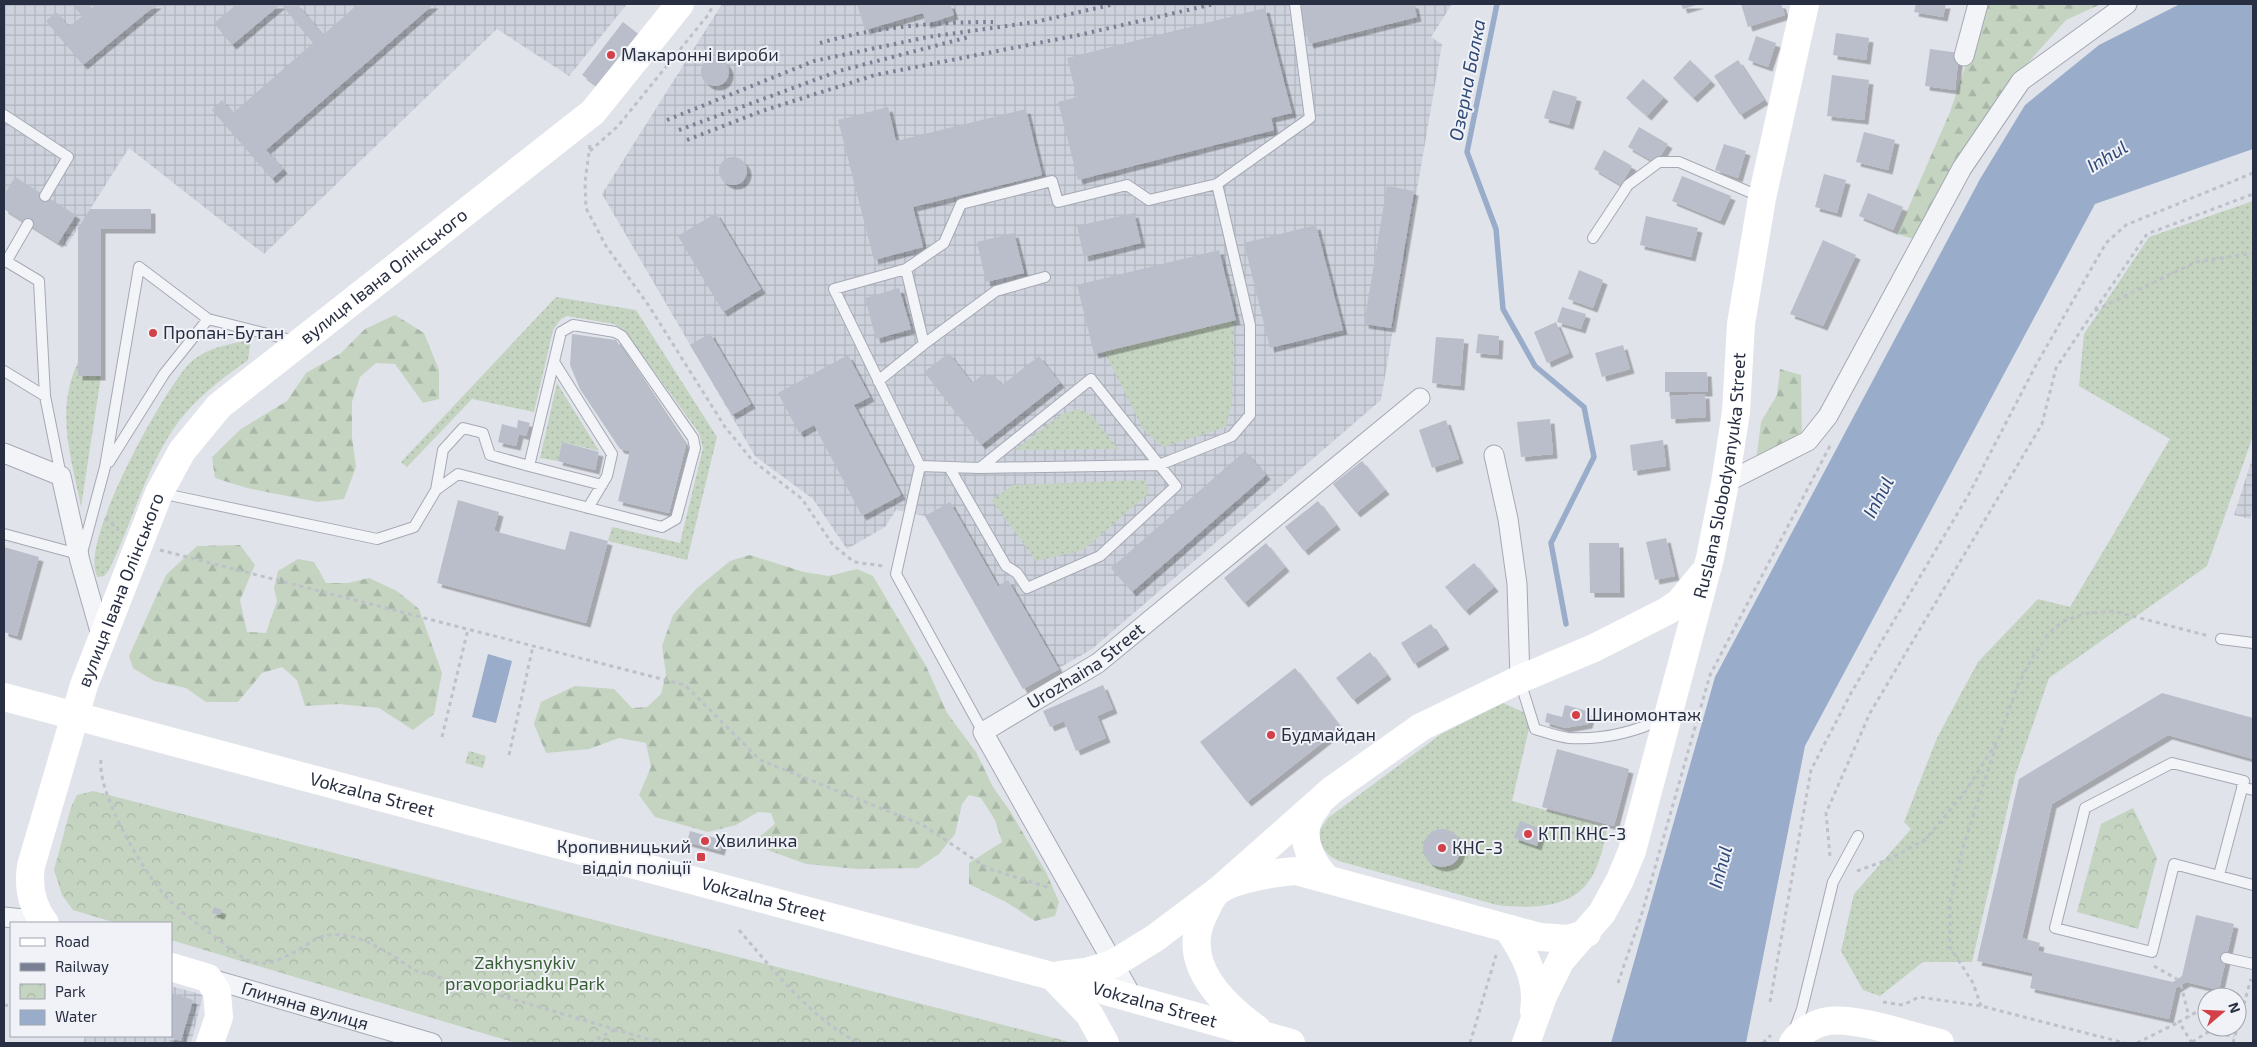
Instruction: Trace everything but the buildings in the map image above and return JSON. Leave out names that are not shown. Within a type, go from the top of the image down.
[{"type":"main road","name":"вулиця Івана Олінського","points":[[44,922],[34,904],[29,888],[31,866],[84,685],[103,642],[159,493],[182,451],[220,406],[593,112],[680,4]]},
{"type":"main road","name":"Ruslana Slobodyanyuka Street","points":[[1529,1034],[1544,994],[1561,960],[1571,947],[1587,933],[1608,905],[1629,858],[1710,558],[1726,484],[1736,412],[1741,324],[1762,198],[1805,4]]},
{"type":"main road","points":[[1052,976],[1086,972],[1113,964],[1155,938],[1219,890],[1332,790],[1421,727],[1520,679],[1594,648],[1667,611],[1679,603],[1692,588],[1710,558]]},
{"type":"main road","name":"Vokzalna Street","points":[[4,697],[1052,976],[1280,1040]]},
{"type":"main road","points":[[1326,878],[1310,857],[1305,844],[1306,827],[1313,810],[1332,790]]},
{"type":"main road","points":[[1280,1040],[1244,1019],[1211,987],[1200,963],[1197,943],[1201,921],[1209,903],[1219,890],[1256,876],[1296,871],[1326,878],[1502,941],[1522,950],[1534,982],[1535,1003],[1529,1034]]},
{"type":"main road","points":[[1502,941],[1568,939],[1587,933]]},
{"type":"main road","points":[[172,967],[208,978],[217,992],[220,1003],[219,1017],[210,1043]]},
{"type":"main road","points":[[1052,976],[1074,996],[1089,1014],[1105,1043]]},
{"type":"main road","points":[[1793,1043],[1810,1027],[1828,1021],[1861,1024],[1940,1043]]},
{"type":"main road","points":[[1862,1043],[1884,1034],[1900,1033]]},
{"type":"main road","points":[[1227,1043],[1280,1040]]},
{"type":"street","points":[[1964,56],[1978,4]]},
{"type":"street","points":[[1726,484],[1808,442],[1828,416],[1962,168],[2021,81],[2127,4]]},
{"type":"street","name":"Urozhaina Street","points":[[983,732],[1098,663],[1420,398]]},
{"type":"street","points":[[4,452],[61,476],[79,558],[103,642]]},
{"type":"street","points":[[1494,455],[1508,519],[1517,584],[1520,679]]},
{"type":"street","points":[[983,732],[1134,1000]]},
{"type":"street","points":[[4,917],[44,922]]},
{"type":"street","name":"Глиняна вулиця","points":[[208,978],[432,1043]]},
{"type":"lane","points":[[983,732],[896,574],[920,466],[834,289],[906,269],[944,243],[961,204],[1052,181],[1058,202],[1127,185],[1149,200],[1217,184],[1310,118],[1295,4]]},
{"type":"lane","points":[[4,115],[68,157],[45,196]]},
{"type":"lane","points":[[1593,238],[1628,185],[1659,162],[1679,162],[1742,191],[1762,198]]},
{"type":"lane","points":[[920,466],[980,468],[1160,465],[1232,436],[1250,415],[1250,325],[1217,184]]},
{"type":"lane","points":[[28,224],[5,261],[39,281],[45,396],[61,476]]},
{"type":"lane","points":[[4,534],[79,558],[105,467],[139,267],[208,319],[299,342]]},
{"type":"lane","points":[[906,269],[924,344]]},
{"type":"lane","points":[[878,381],[924,344],[996,291],[1045,277]]},
{"type":"lane","points":[[105,467],[164,374],[208,319]]},
{"type":"lane","points":[[436,490],[458,474],[662,527],[676,519],[695,448],[693,438],[622,336],[615,332],[573,325],[561,332],[529,466]]},
{"type":"lane","points":[[554,362],[612,454],[607,476],[588,508]]},
{"type":"lane","points":[[4,370],[45,396]]},
{"type":"lane","points":[[949,467],[1006,566],[1017,573],[1027,588],[1100,556],[1176,486],[1091,378],[980,468]]},
{"type":"lane","points":[[159,493],[377,539],[414,527],[436,490],[443,450],[463,428],[483,433],[490,455],[602,485]]},
{"type":"lane","points":[[2221,639],[2253,643]]},
{"type":"lane","points":[[1520,679],[1534,729],[1567,738],[1609,737],[1646,727],[1667,717]]},
{"type":"lane","points":[[2219,876],[2244,781],[2172,763],[2085,808],[2055,928],[2152,952],[2174,864],[2219,876],[2253,885]]},
{"type":"lane","points":[[2242,787],[2253,790]]},
{"type":"lane","points":[[1789,1043],[1802,1009],[1833,882],[1858,836]]},
{"type":"lane","points":[[2226,958],[2253,964]]},
{"type":"path","points":[[589,151],[618,126],[708,15],[714,4]]},
{"type":"path","points":[[593,112],[585,182],[586,208],[606,246],[649,306],[725,427],[752,460],[802,499],[833,545],[854,562],[882,566],[896,574]]},
{"type":"path","points":[[1770,1002],[1811,770],[1851,693],[1969,494],[2036,365],[2106,243],[2126,225],[2253,173]]},
{"type":"path","points":[[1998,740],[1965,792],[1926,839],[1890,859],[1863,868],[1833,882],[1826,813],[1870,713],[2042,424],[2056,368],[2146,234],[2253,194]]},
{"type":"path","points":[[2094,311],[2196,262],[2253,253]]},
{"type":"path","points":[[1618,983],[1642,914],[1710,675],[1831,445],[1828,416]]},
{"type":"path","points":[[140,545],[684,685],[760,760],[922,825],[987,868],[1074,896]]},
{"type":"path","points":[[1981,1006],[1973,983],[1950,947],[1950,902],[1963,847],[1998,740],[2017,687],[2032,658],[2050,632],[2064,621],[2083,614],[2113,611],[2221,639]]},
{"type":"path","points":[[442,737],[468,629]]},
{"type":"path","points":[[508,755],[533,646]]},
{"type":"path","points":[[101,760],[100,772],[115,812],[135,853],[162,892],[193,921],[245,959],[260,964],[299,952],[316,939],[346,934],[384,949],[414,970],[661,1043]]},
{"type":"path","points":[[739,930],[789,990],[837,1031],[858,1043]]},
{"type":"path","points":[[1470,1043],[1502,941]]},
{"type":"path","points":[[2152,952],[2149,964],[2177,980]]},
{"type":"path","points":[[2247,992],[2253,971]]},
{"type":"path","points":[[2181,985],[2188,1017]]},
{"type":"path","points":[[1919,997],[1981,1006],[2125,1043]]},
{"type":"path","points":[[2137,1043],[2197,1012]]},
{"type":"path","points":[[2179,1022],[2192,1043]]},
{"type":"path","points":[[590,1043],[616,1029]]},
{"type":"path","points":[[2233,1043],[2234,1037]]},
{"type":"shaded area","points":[[4,4],[627,4],[569,76],[497,29],[264,254],[129,148],[66,247],[4,209]]},
{"type":"shaded area","points":[[722,4],[1452,4],[1431,37],[1442,44],[1381,400],[1092,649],[1023,689],[925,516],[896,510],[885,527],[847,549],[813,499],[755,456],[602,194]]},
{"type":"shaded area","points":[[2253,456],[2253,509],[2250,519],[2234,515]]},
{"type":"shaded area","points":[[172,986],[203,995],[191,1043],[83,1043],[85,1037],[172,1037]]},
{"type":"green space","points":[[1986,4],[2101,4],[2066,20],[2011,82],[1914,239],[1897,234],[1950,112]]},
{"type":"green space","points":[[2253,201],[2253,436],[2207,566],[2049,678],[2015,776],[1972,962],[1923,962],[1880,996],[1863,990],[1841,951],[1854,894],[1911,829],[1904,822],[1937,738],[1978,662],[2038,599],[2070,607],[2170,439],[2079,386],[2084,334],[2149,237]]},
{"type":"green space","points":[[556,297],[636,310],[717,437],[687,560],[608,541],[612,527],[680,543],[703,448],[699,433],[625,331],[614,324],[567,316],[561,319],[553,330],[534,412],[472,399],[407,467],[401,462]]},
{"type":"green space","points":[[395,315],[424,333],[439,370],[439,399],[423,403],[395,364],[376,363],[360,377],[352,402],[352,437],[356,467],[344,499],[318,502],[247,488],[215,478],[212,457],[241,429],[287,401],[306,373],[341,353],[365,329]]},
{"type":"green space","points":[[1234,320],[1232,400],[1226,427],[1163,447],[1143,429],[1104,351]]},
{"type":"green space","points":[[251,340],[248,360],[194,403],[168,438],[149,474],[109,570],[104,576],[98,577],[94,561],[99,535],[126,468],[163,401],[179,377],[191,362],[198,357],[220,347]]},
{"type":"green space","points":[[78,362],[78,376],[101,376],[81,507],[67,434],[66,416],[71,380]]},
{"type":"green space","points":[[1780,369],[1801,375],[1802,438],[1756,462],[1761,422],[1777,395]]},
{"type":"green space","points":[[557,383],[599,451],[562,442],[558,461],[540,458]]},
{"type":"green space","points":[[1079,409],[1092,416],[1118,449],[1015,450],[1062,414]]},
{"type":"green space","points":[[1145,480],[1149,493],[1083,550],[1036,561],[992,500],[1013,485]]},
{"type":"green space","points":[[240,545],[255,565],[240,600],[247,632],[266,633],[277,601],[274,588],[278,571],[298,559],[314,562],[326,583],[348,583],[369,578],[397,591],[419,609],[442,673],[434,714],[413,730],[379,708],[339,704],[305,706],[297,680],[282,667],[262,673],[238,702],[206,702],[186,688],[154,681],[133,668],[129,656],[166,575],[197,546]]},
{"type":"green space","points":[[750,555],[804,572],[829,576],[857,569],[873,576],[926,666],[947,713],[976,752],[993,787],[1010,811],[1046,872],[1059,902],[1055,916],[1035,921],[1006,902],[969,884],[969,863],[1002,842],[995,820],[981,798],[969,795],[962,804],[955,834],[939,854],[918,868],[857,869],[806,864],[765,849],[758,838],[775,824],[771,813],[758,812],[736,825],[708,832],[655,817],[639,795],[651,767],[646,743],[619,738],[589,749],[546,753],[534,724],[541,702],[575,686],[614,689],[632,708],[647,707],[661,694],[666,674],[662,646],[673,615],[696,589],[730,561]]},
{"type":"green space","points":[[1503,703],[1532,716],[1512,801],[1608,827],[1600,858],[1594,872],[1586,885],[1577,893],[1567,899],[1544,906],[1520,907],[1497,905],[1339,861],[1327,853],[1322,846],[1319,831],[1328,818],[1441,734]]},
{"type":"green space","points":[[469,751],[486,756],[483,768],[465,763]]},
{"type":"green space","name":"Zakhysnykiv pravoporiadku Park","points":[[93,791],[1069,1043],[516,1043],[172,940],[172,922],[113,922],[73,910],[62,895],[54,870],[71,807],[77,795]]},
{"type":"green space","points":[[2133,808],[2157,858],[2138,929],[2077,912],[2101,824]]},
{"type":"water","name":"Inhul","points":[[2180,4],[2253,4],[2253,149],[2095,204],[1805,746],[1746,1043],[1611,1043],[1715,677],[1980,179],[2025,105],[2099,45]]},
{"type":"water","points":[[488,654],[512,661],[496,723],[472,717]]},
{"type":"waterway","name":"Озерна Балка","points":[[1497,4],[1467,152],[1496,229],[1503,309],[1535,366],[1584,407],[1594,457],[1551,543],[1566,624]]},
{"type":"railway","points":[[667,120],[814,61],[928,37],[1035,22],[1115,4]]},
{"type":"railway","points":[[687,140],[762,111],[875,75],[1079,35],[1214,4]]},
{"type":"railway","points":[[820,43],[884,29],[949,23],[993,22]]},
{"type":"railway","points":[[679,130],[839,71],[969,37]]},
{"type":"place","name":"Макаронні вироби","points":[[611,55]]},
{"type":"place","name":"Пропан-Бутан","points":[[153,333]]},
{"type":"place","name":"Шиномонтаж","points":[[1576,715]]},
{"type":"place","name":"Будмайдан","points":[[1271,735]]},
{"type":"place","name":"КТП КНС-3","points":[[1528,834]]},
{"type":"place","name":"Хвилинка","points":[[705,841]]},
{"type":"place","name":"КНС-3","points":[[1442,848]]},
{"type":"place","name":"Кропивницький відділ поліції","points":[[701,857]]}]
